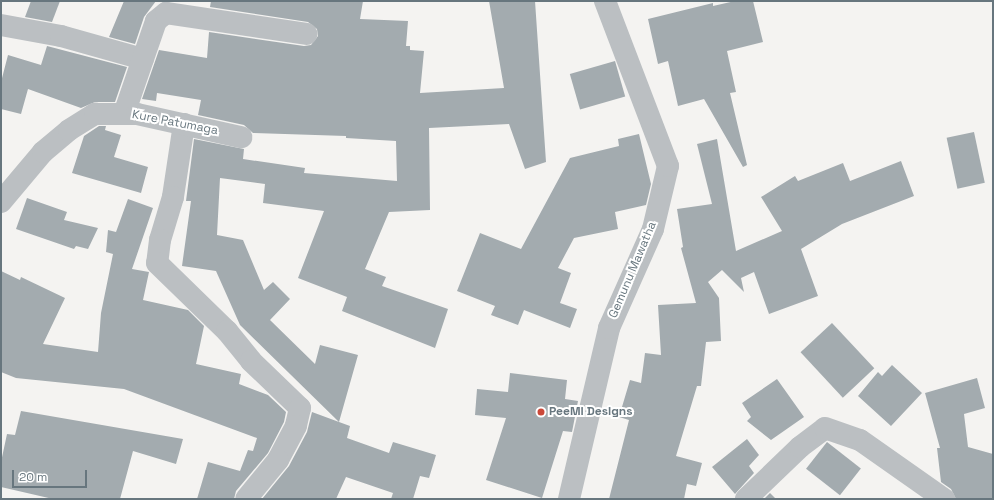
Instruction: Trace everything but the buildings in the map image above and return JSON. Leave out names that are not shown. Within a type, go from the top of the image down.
[{"type":"street","name":"Gemunu Mawatha","points":[[569,499],[609,328],[653,229],[668,166],[605,1]]},
{"type":"street","points":[[124,114],[156,21],[167,5],[306,34]]},
{"type":"street","points":[[1,25],[61,36],[143,59]]},
{"type":"street","name":"Kure Patumaga","points":[[1,202],[43,152],[69,130],[95,114],[137,114],[240,137]]},
{"type":"street","points":[[184,124],[173,196],[160,240],[157,263],[227,331],[251,361],[300,408],[296,426],[278,460],[246,499]]},
{"type":"street","points":[[746,499],[800,447],[825,428],[860,440],[944,499]]},
{"type":"place","name":"PeeMi Designs","points":[[541,412]]}]
